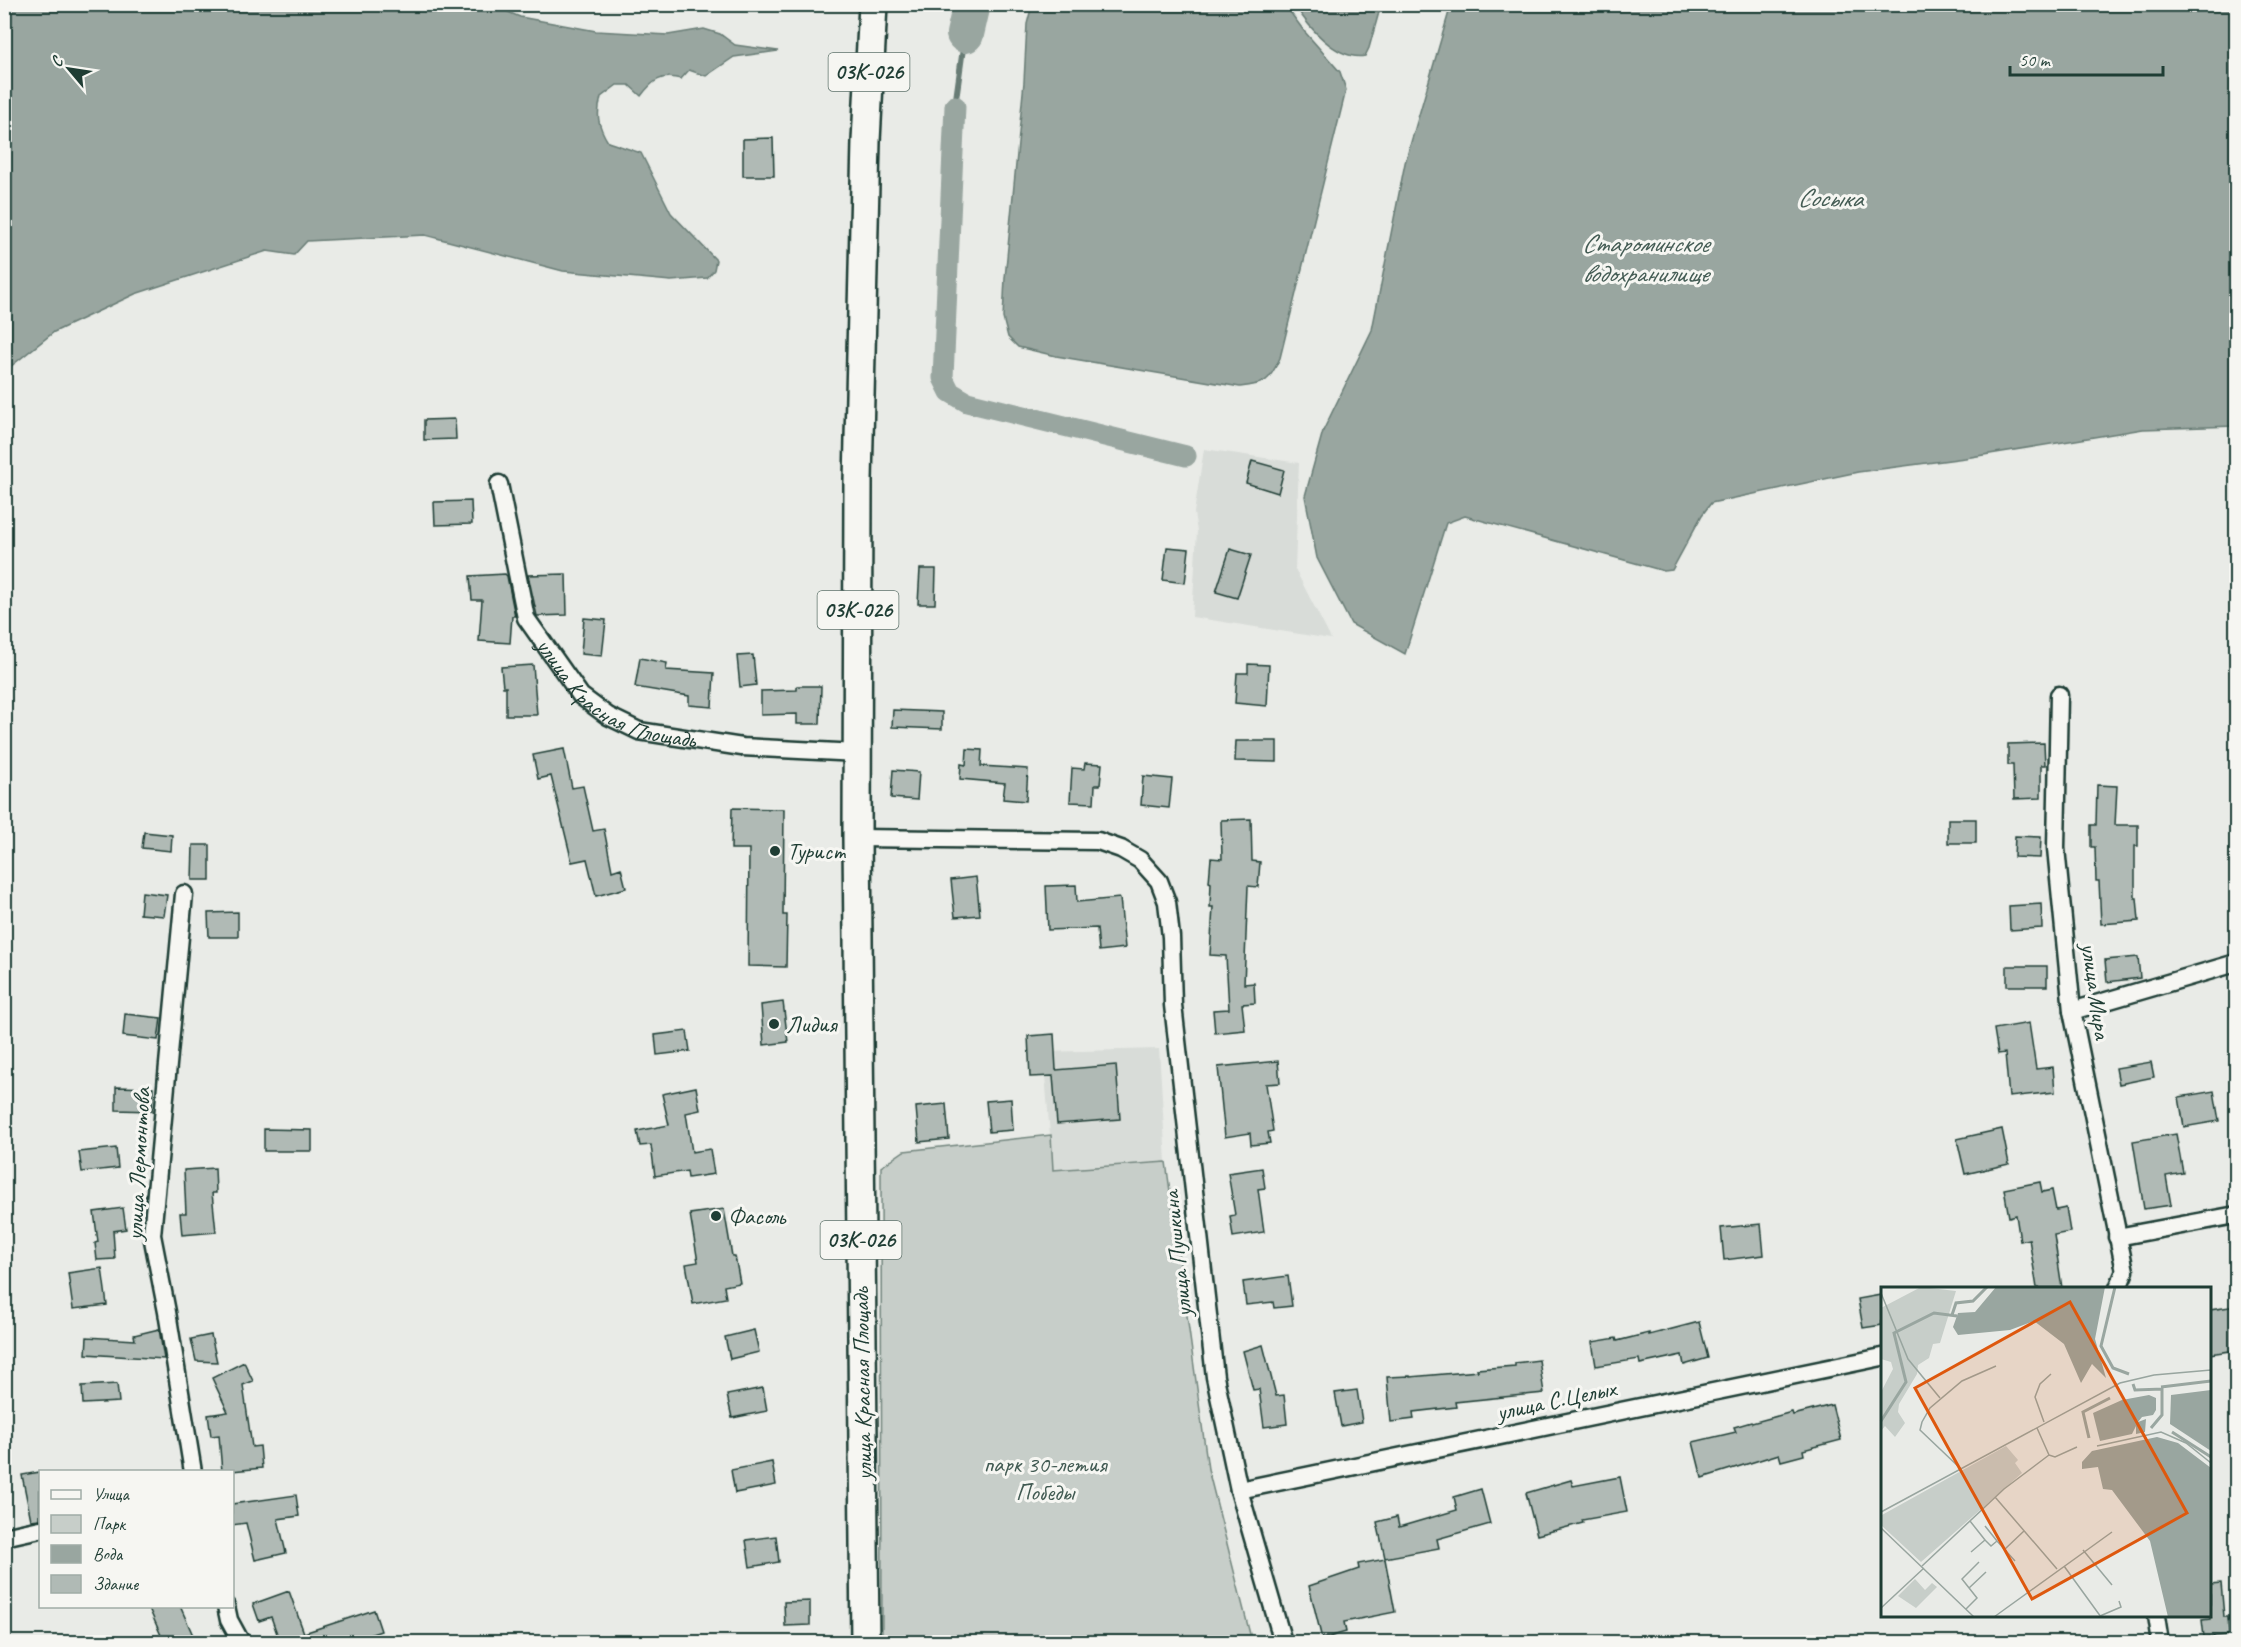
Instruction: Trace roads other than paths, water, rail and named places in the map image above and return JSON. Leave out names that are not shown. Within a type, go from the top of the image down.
[{"type":"main road","name":"улица Красная Площадь","points":[[863,1642],[857,838],[858,481],[866,141],[873,4]]},
{"type":"street","name":"улица Красная Площадь","points":[[499,484],[526,618],[581,696],[590,703],[609,716],[639,731],[742,747],[858,753]]},
{"type":"street","name":"улица Мира","points":[[2058,694],[2056,848],[2072,1011],[2125,1271],[2118,1287]]},
{"type":"street","name":"улица Пушкина","points":[[857,838],[1098,841],[1140,860],[1159,881],[1167,902],[1171,937],[1173,1005],[1215,1377],[1239,1490],[1283,1642]]},
{"type":"street","name":"улица Лермонтова","points":[[184,894],[152,1235],[193,1470]]},
{"type":"street","points":[[2072,1011],[2236,963]]},
{"type":"street","points":[[2117,1237],[2236,1215]]},
{"type":"street","name":"улица С.Целых","points":[[1239,1490],[1881,1357]]},
{"type":"street","points":[[4,1537],[39,1529]]},
{"type":"street","points":[[226,1608],[229,1620],[241,1642]]},
{"type":"street","points":[[2156,1617],[2160,1642]]},
{"type":"water","points":[[5,4],[491,5],[520,17],[596,31],[668,35],[704,29],[720,34],[735,45],[778,51],[734,57],[706,76],[689,70],[681,79],[663,78],[654,82],[641,96],[629,85],[617,85],[601,97],[599,120],[608,142],[641,153],[671,213],[716,260],[714,270],[707,278],[671,281],[563,271],[425,235],[307,241],[294,255],[267,251],[135,294],[54,332],[5,371]]},
{"type":"water","points":[[1032,5],[1285,5],[1304,31],[1340,72],[1346,90],[1280,358],[1266,380],[1256,385],[1240,387],[1056,356],[1018,347],[1008,337],[1003,318],[1005,278],[1024,82],[1027,24]]},
{"type":"water","points":[[1295,5],[1381,5],[1365,56],[1344,53],[1324,41],[1307,23]]},
{"type":"water","name":"Староминское водохранилище","points":[[1451,5],[2236,5],[2236,426],[2143,429],[1965,458],[1858,472],[1711,503],[1672,570],[1664,571],[1465,516],[1446,523],[1405,654],[1351,624],[1317,558],[1305,496],[1323,431],[1372,330],[1405,163]]},
{"type":"waterway","points":[[965,34],[972,4]]},
{"type":"waterway","points":[[955,106],[965,34]]},
{"type":"waterway","points":[[955,106],[943,378],[950,392],[967,402],[1186,456]]},
{"type":"place","name":"Турист","points":[[775,851]]},
{"type":"place","name":"Лидия","points":[[774,1024]]},
{"type":"place","name":"Фасоль","points":[[716,1216]]},
{"type":"water label","name":"Сосыка","points":[[1830,198]]},
{"type":"park label","name":"парк 30-летия Победы","points":[[1045,1478]]}]
